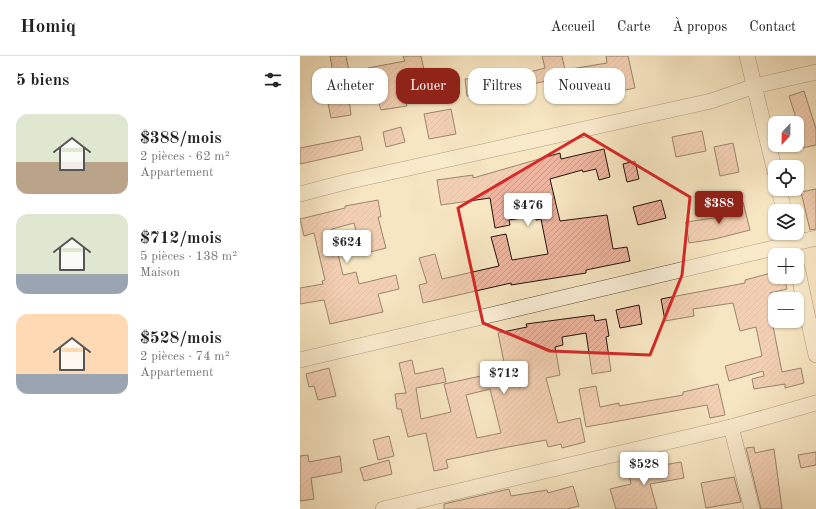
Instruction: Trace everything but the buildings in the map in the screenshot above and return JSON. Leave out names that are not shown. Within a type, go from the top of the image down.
[{"type":"street","points":[[747,56],[772,160]]},
{"type":"street","points":[[300,194],[346,182],[711,101],[755,86],[816,72]]},
{"type":"street","points":[[300,360],[816,238]]},
{"type":"street","points":[[801,284],[816,355]]},
{"type":"street","points":[[383,509],[731,427],[816,403]]},
{"type":"street","points":[[731,427],[752,509]]},
{"type":"highlighted area","points":[[584,134],[690,197],[682,275],[650,355],[550,351],[483,323],[458,208]]}]
